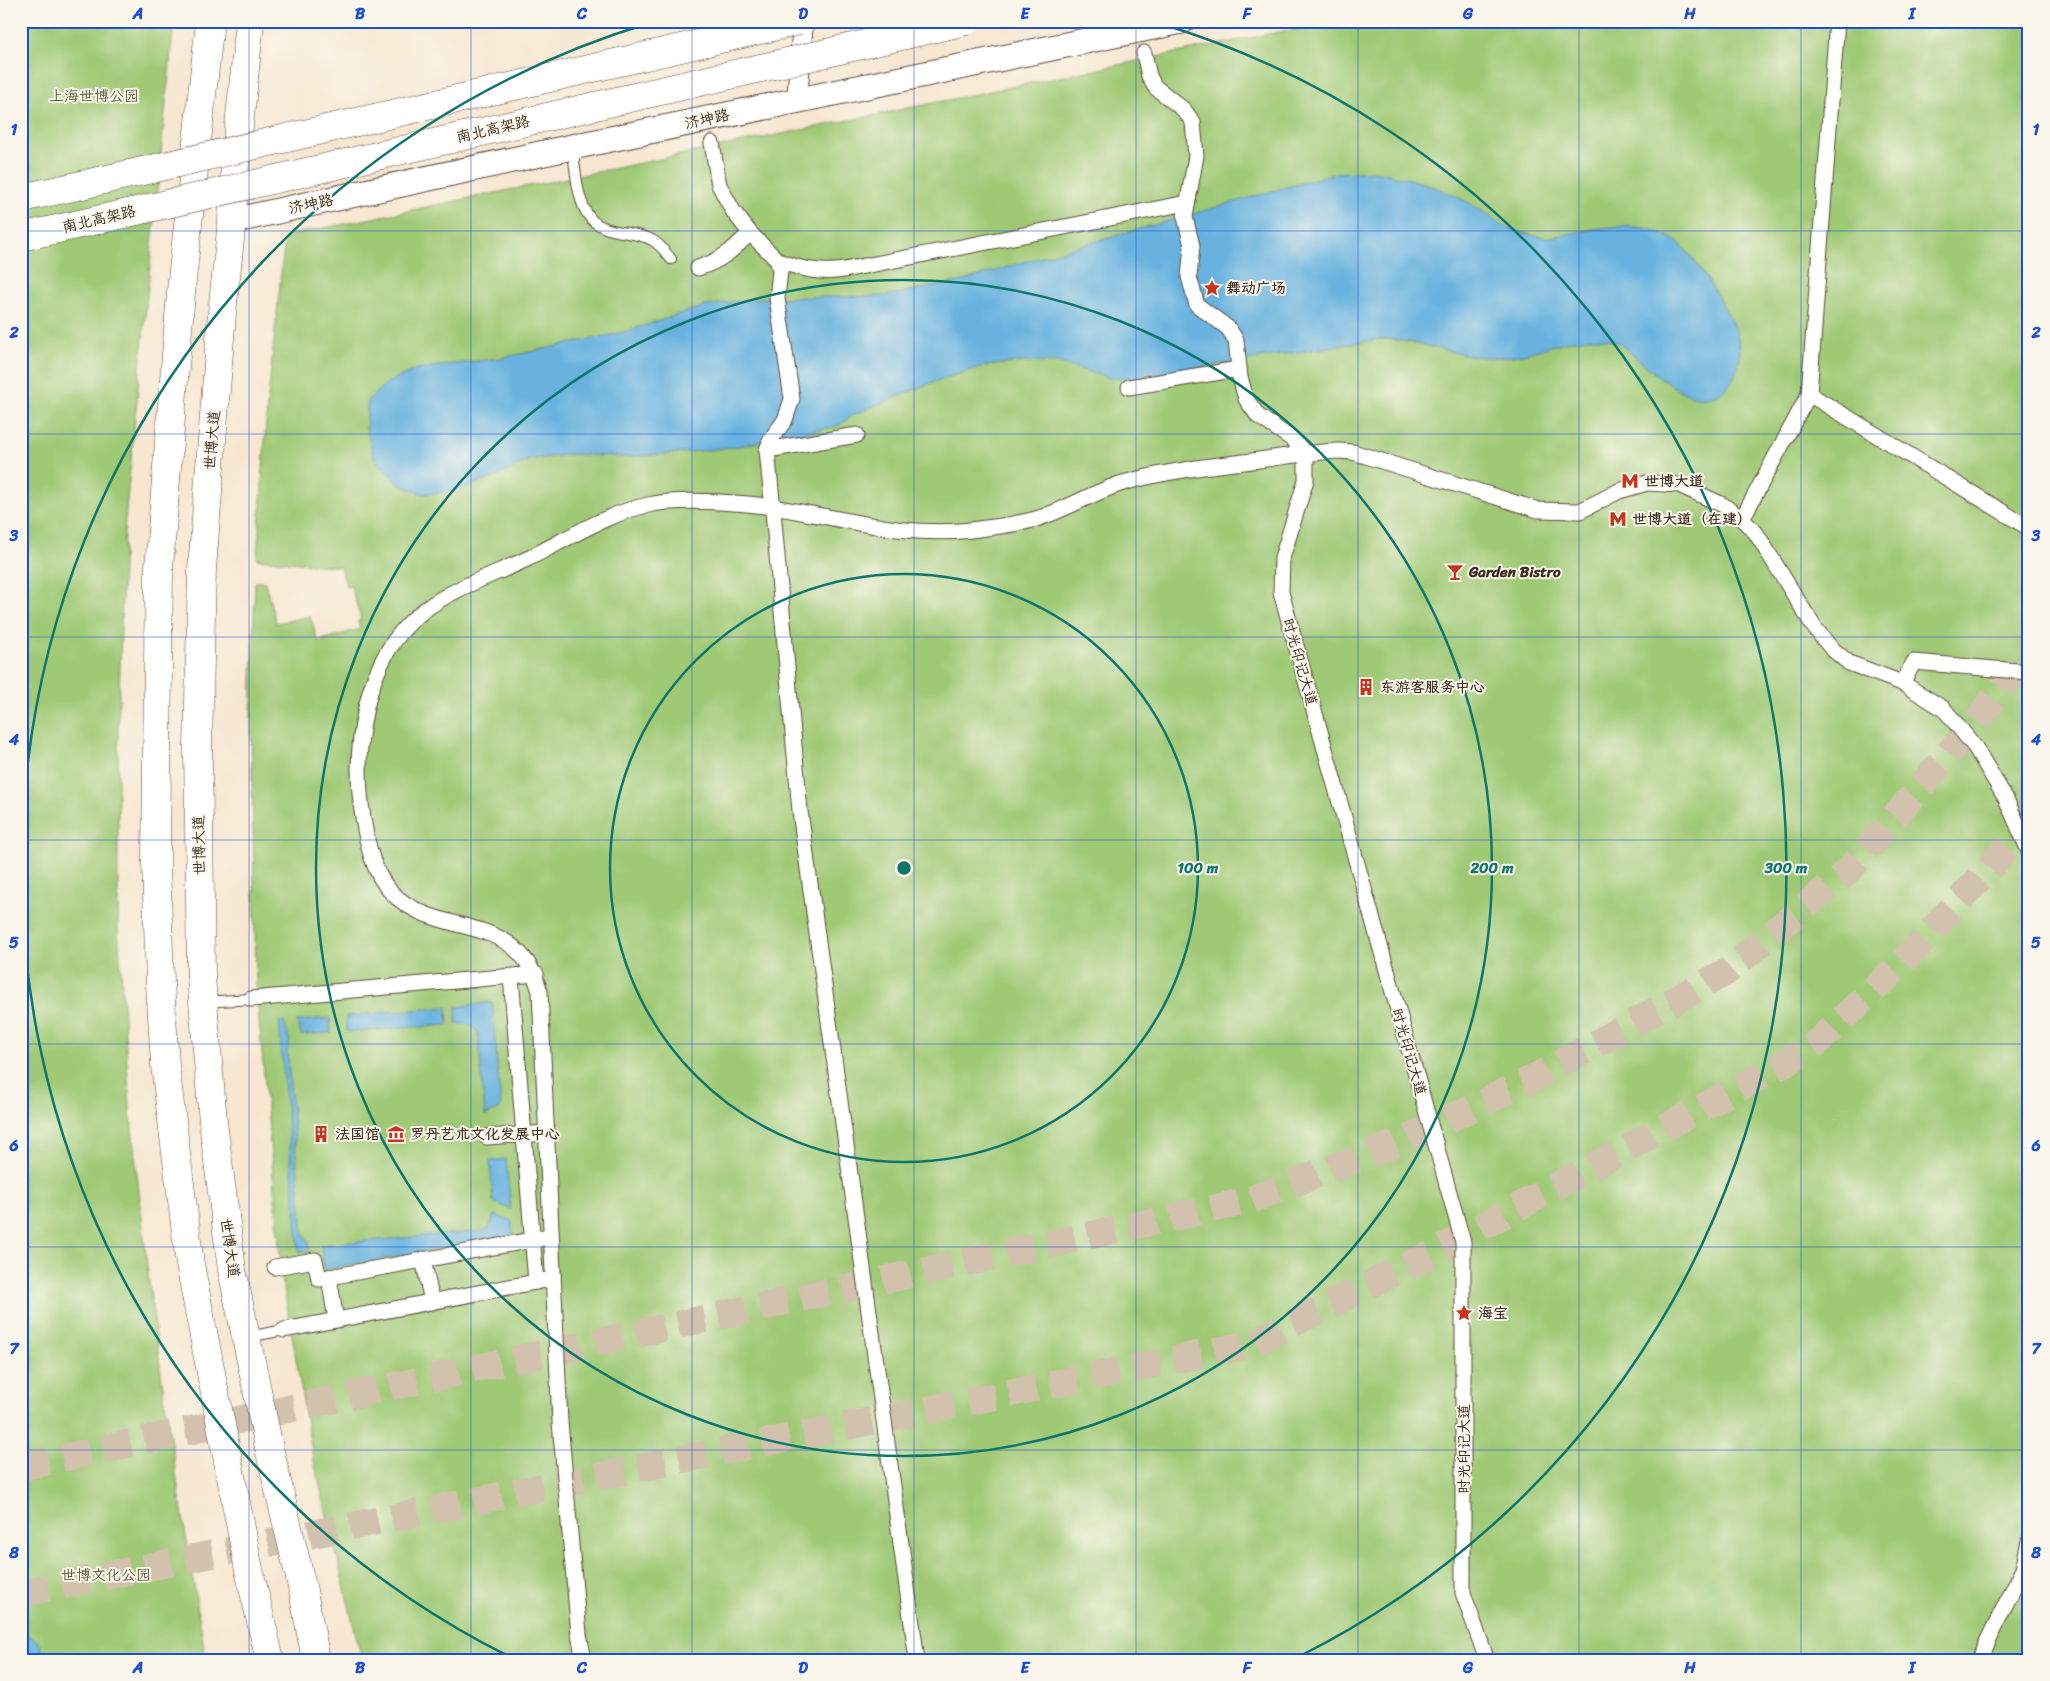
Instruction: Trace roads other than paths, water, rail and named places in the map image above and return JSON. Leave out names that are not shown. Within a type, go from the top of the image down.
[{"type":"main road","points":[[210,21],[182,280],[159,567],[156,863],[165,1065],[189,1254],[216,1408],[256,1604],[270,1660]]},
{"type":"main road","points":[[21,198],[801,21]]},
{"type":"main road","name":"南北高架路","points":[[21,237],[966,21]]},
{"type":"main road","name":"世博大道","points":[[250,22],[234,164],[232,221],[222,313],[201,578],[198,747],[202,1002],[213,1122],[231,1261],[270,1452],[303,1591],[316,1660]]},
{"type":"street","points":[[796,100],[801,21]]},
{"type":"street","name":"济坤路","points":[[232,221],[572,146],[1182,21]]},
{"type":"street","points":[[1742,519],[1809,394],[1837,21]]},
{"type":"street","points":[[1144,53],[1149,76],[1155,87],[1184,110],[1193,122],[1196,156],[1185,217],[1192,246],[1190,277],[1197,305],[1228,328],[1236,340],[1239,369],[1246,399],[1258,416],[1292,439],[1306,454]]},
{"type":"street","points":[[712,143],[720,185],[733,211],[750,233],[778,261],[805,270],[825,273],[1187,203]]},
{"type":"street","points":[[698,268],[716,263],[750,233]]},
{"type":"street","points":[[778,261],[780,271],[776,298],[792,399],[785,420],[771,439],[767,450],[800,811],[917,1660]]},
{"type":"street","points":[[1129,387],[1239,369]]},
{"type":"street","points":[[1809,394],[2029,528]]},
{"type":"street","points":[[767,450],[857,435]]},
{"type":"street","points":[[584,1660],[579,1634],[560,1422],[542,1006],[536,974],[524,956],[511,944],[497,936],[431,916],[408,906],[389,890],[373,862],[359,788],[360,751],[366,709],[378,673],[396,640],[410,622],[461,587],[526,559],[599,521],[654,504],[734,502],[913,530],[968,531],[1036,519],[1122,483],[1191,468],[1306,454],[1353,452],[1538,510],[1580,511],[1619,491],[1648,482],[1679,485],[1723,504],[1742,519],[1768,550],[1814,627],[1831,648],[1849,663],[1902,683],[1944,709],[1975,747],[2006,799],[2029,851]]},
{"type":"street","name":"时光印记大道","points":[[1306,454],[1306,480],[1282,558],[1280,592],[1463,1242],[1465,1529],[1463,1593],[1487,1660]]},
{"type":"street","points":[[1902,683],[1914,662],[2029,672]]},
{"type":"street","points":[[251,999],[536,974]]},
{"type":"street","points":[[510,977],[536,1282]]},
{"type":"street","points":[[487,1137],[548,1133]]},
{"type":"street","points":[[274,1267],[315,1260],[319,1279],[533,1238],[553,1238]]},
{"type":"street","points":[[423,1259],[432,1302]]},
{"type":"street","points":[[329,1277],[336,1320]]},
{"type":"street","points":[[284,1330],[555,1278]]},
{"type":"street","points":[[1985,1657],[2023,1569],[2029,1541]]},
{"type":"street","points":[[303,1591],[330,1660]]},
{"type":"street","points":[[256,1604],[260,1660]]},
{"type":"lane","points":[[572,146],[583,206],[589,217],[600,225],[651,239],[671,259]]},
{"type":"lane","points":[[202,1002],[251,999]]},
{"type":"lane","points":[[246,1337],[284,1330]]},
{"type":"water","points":[[1374,171],[1407,178],[1439,189],[1460,198],[1508,227],[1530,235],[1551,237],[1599,228],[1639,227],[1664,234],[1676,241],[1693,259],[1713,288],[1736,332],[1740,355],[1738,368],[1732,380],[1724,390],[1713,396],[1692,396],[1673,387],[1619,343],[1591,338],[1506,357],[1474,356],[1397,340],[1381,339],[1127,379],[1110,378],[1060,363],[1024,362],[984,366],[936,381],[853,415],[838,426],[734,447],[693,452],[626,457],[573,454],[529,460],[496,477],[451,492],[423,494],[400,485],[375,460],[366,428],[368,400],[387,383],[416,369],[501,358],[624,332],[705,306],[761,298],[883,296],[963,281],[1336,173]]},
{"type":"water","points":[[492,1002],[501,1108],[485,1116],[478,1033],[469,1025],[456,1024],[456,1007]]},
{"type":"water","points":[[447,1007],[448,1025],[347,1032],[346,1016]]},
{"type":"water","points":[[330,1018],[331,1033],[301,1035],[297,1021]]},
{"type":"water","points":[[279,1022],[284,1022],[290,1041],[287,1050],[303,1233],[309,1243],[309,1250],[299,1252]]},
{"type":"water","points":[[506,1159],[511,1209],[493,1202],[490,1161]]},
{"type":"water","points":[[494,1215],[512,1221],[513,1235],[324,1270],[321,1245],[483,1231],[489,1228]]},
{"type":"water","points":[[25,1633],[39,1642],[46,1660],[21,1660],[21,1635]]},
{"type":"tunnel","points":[[21,1467],[1248,1201],[1407,1139],[1532,1079],[1726,972],[1850,869],[1970,729],[2029,653]]},
{"type":"tunnel","points":[[21,1593],[1252,1344],[1435,1252],[1810,1049],[1902,963],[2029,824]]},
{"type":"place","name":"舞动广场","points":[[1212,288]]},
{"type":"place","name":"世博大道","points":[[1630,481]]},
{"type":"place","name":"世博大道（在建）","points":[[1618,519]]},
{"type":"place","name":"Garden Bistro","points":[[1455,572]]},
{"type":"place","name":"东游客服务中心","points":[[1366,687]]},
{"type":"place","name":"法国馆","points":[[321,1134]]},
{"type":"place","name":"罗丹艺术文化发展中心","points":[[396,1134]]},
{"type":"place","name":"海宝","points":[[1464,1313]]},
{"type":"park label","name":"上海世博公园","points":[[94,96]]},
{"type":"park label","name":"世博文化公园","points":[[106,1575]]}]
